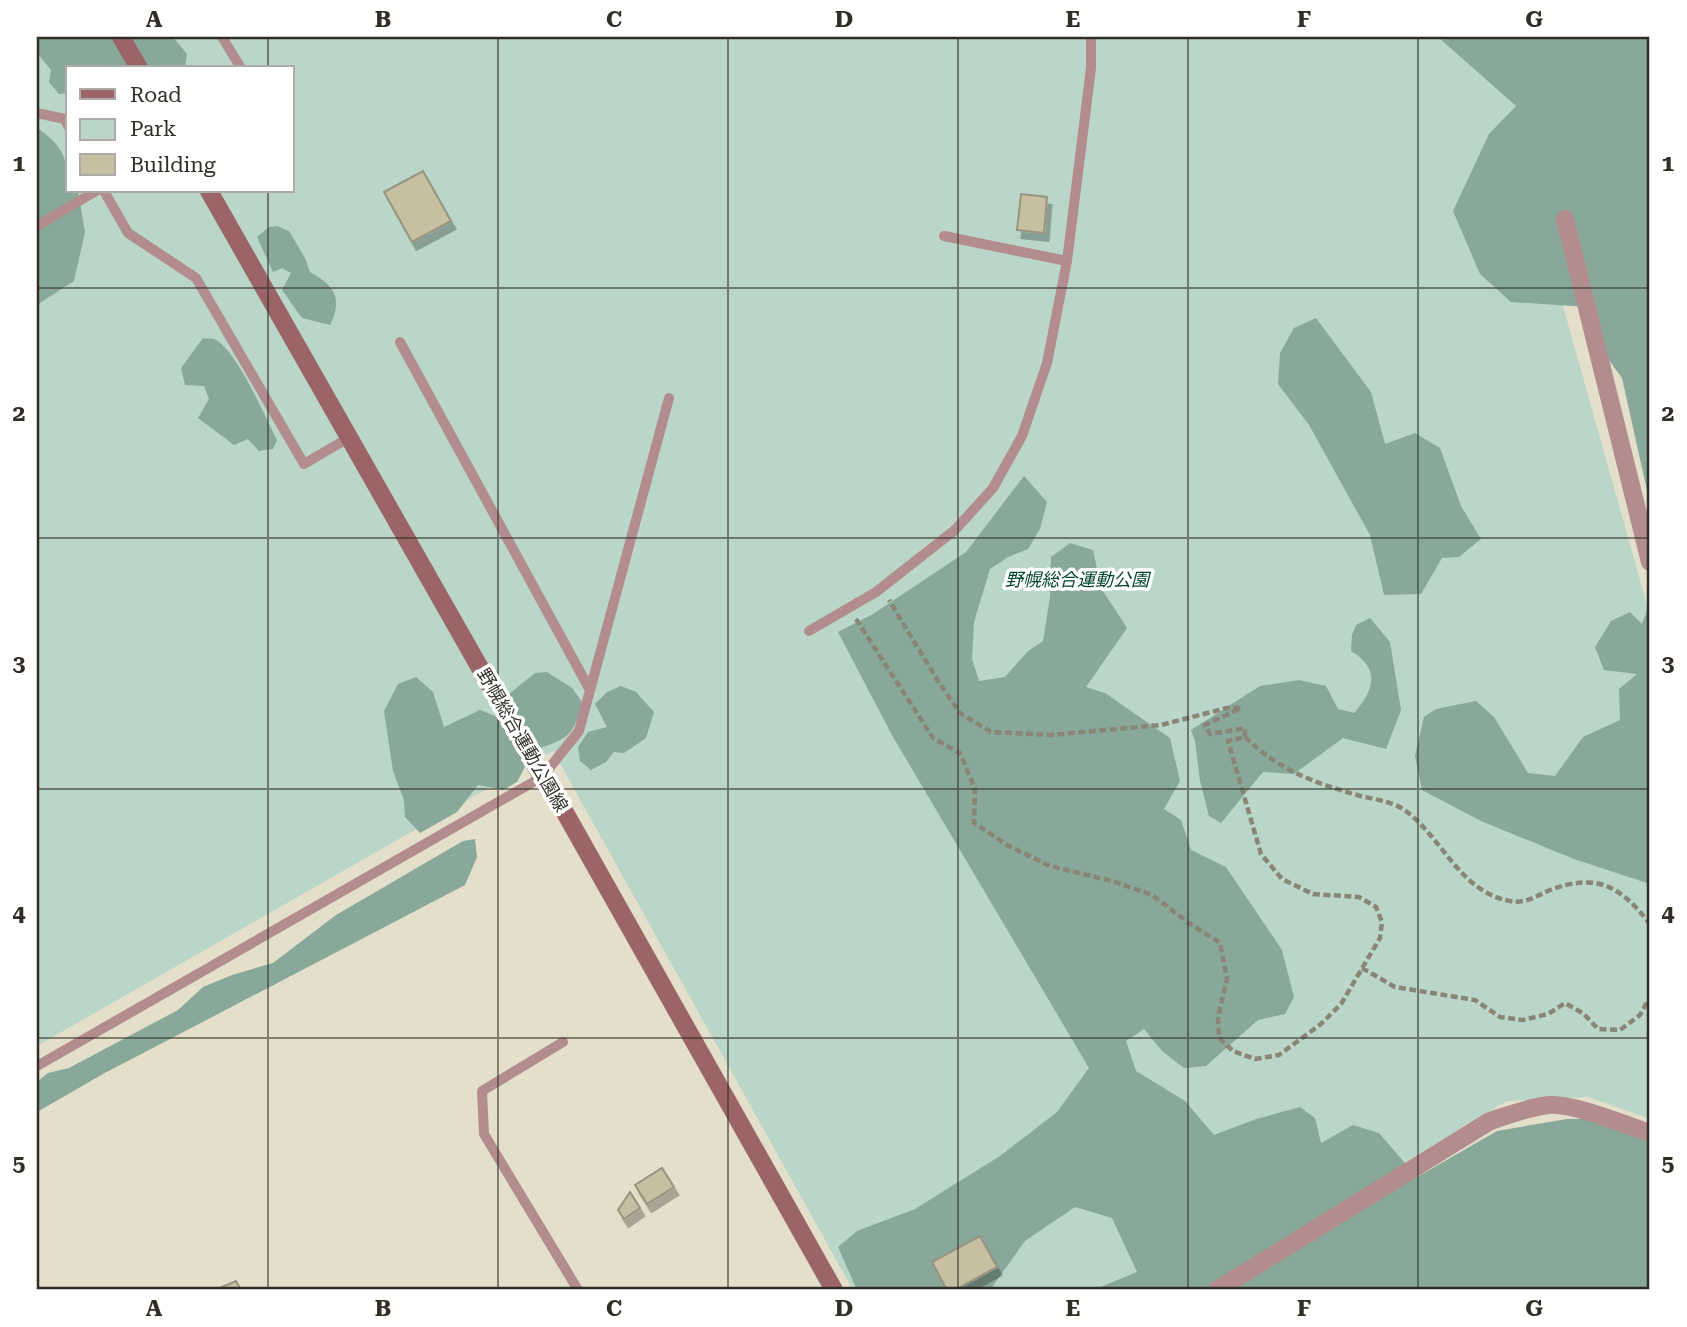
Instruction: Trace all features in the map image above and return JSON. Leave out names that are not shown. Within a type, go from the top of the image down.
[{"type":"main road","points":[[121,37],[138,66]]},
{"type":"main road","name":"野幌総合運動公園線","points":[[210,192],[542,777],[576,832],[834,1290]]},
{"type":"street","points":[[1565,219],[1650,562]]},
{"type":"street","points":[[1217,1290],[1490,1121],[1518,1111],[1551,1105],[1588,1112],[1650,1133]]},
{"type":"lane","points":[[222,37],[240,66]]},
{"type":"lane","points":[[809,631],[881,587],[955,530],[993,488],[1022,436],[1047,363],[1067,261],[1091,68],[1091,37]]},
{"type":"lane","points":[[37,113],[66,122]]},
{"type":"lane","points":[[37,226],[94,192]]},
{"type":"lane","points":[[105,192],[128,233],[196,278],[304,464],[350,437]]},
{"type":"lane","points":[[944,236],[1067,261]]},
{"type":"lane","points":[[400,342],[590,690]]},
{"type":"lane","points":[[37,1066],[542,777],[579,731],[669,398]]},
{"type":"lane","points":[[563,1042],[482,1091],[484,1135],[578,1290]]},
{"type":"path","points":[[881,587],[960,713],[991,732],[1051,736],[1161,725],[1227,708],[1241,708],[1205,726],[1210,734],[1245,727],[1245,737],[1266,757],[1294,774],[1400,807],[1421,823],[1457,871],[1497,899],[1521,904],[1576,883],[1604,883],[1632,901],[1650,924]]},
{"type":"path","points":[[849,607],[933,738],[960,753],[975,789],[974,823],[1009,846],[1050,866],[1112,881],[1152,895],[1220,943],[1227,979],[1218,1017],[1219,1038],[1233,1051],[1255,1059],[1279,1055],[1321,1024],[1340,1004],[1380,938],[1382,922],[1376,907],[1359,897],[1313,894],[1282,879],[1261,854],[1228,741],[1245,737]]},
{"type":"path","points":[[1362,968],[1395,987],[1475,1000],[1500,1017],[1523,1020],[1548,1014],[1565,1003],[1584,1014],[1598,1029],[1620,1030],[1640,1015],[1650,997]]},
{"type":"green space","name":"野幌総合運動公園","points":[[37,37],[1497,37],[1585,99],[1524,167],[1650,616],[1650,1119],[1588,1097],[1507,1101],[1194,1290],[853,1290],[553,751],[37,1046]]},
{"type":"green space","points":[[37,37],[173,37],[187,54],[185,66],[66,66],[66,93],[59,94],[49,82],[51,70],[37,53]]},
{"type":"green space","points":[[1438,37],[1650,37],[1650,504],[1622,378],[1603,352],[1588,307],[1511,302],[1480,274],[1453,211],[1489,134],[1516,106]]},
{"type":"green space","points":[[37,128],[59,147],[63,154],[66,192],[78,192],[85,232],[74,281],[37,305]]},
{"type":"green space","points":[[277,226],[289,231],[310,272],[331,288],[336,307],[330,325],[302,318],[282,290],[291,273],[282,268],[273,272],[257,237],[269,227]]},
{"type":"green space","points":[[1316,318],[1371,392],[1385,444],[1415,433],[1440,448],[1461,506],[1481,539],[1459,557],[1442,558],[1421,594],[1384,595],[1370,535],[1309,425],[1278,384],[1280,353],[1294,328]]},
{"type":"green space","points":[[203,338],[214,339],[223,345],[240,369],[277,440],[273,449],[259,451],[248,439],[234,445],[198,418],[209,399],[204,386],[185,385],[181,368]]},
{"type":"green space","points":[[1024,476],[1047,502],[1040,529],[1028,549],[1008,557],[990,569],[974,622],[972,659],[979,681],[1005,677],[1028,651],[1043,641],[1050,597],[1051,557],[1070,543],[1093,550],[1101,588],[1127,628],[1086,687],[1105,693],[1170,738],[1180,781],[1164,809],[1181,820],[1191,850],[1226,867],[1282,950],[1294,997],[1285,1014],[1258,1020],[1206,1066],[1184,1068],[1162,1051],[1144,1029],[1126,1041],[1136,1071],[1185,1101],[1214,1135],[1256,1119],[1300,1107],[1315,1118],[1321,1143],[1353,1125],[1379,1133],[1417,1177],[1497,1131],[1567,1119],[1606,1119],[1650,1139],[1650,1290],[1314,1290],[1292,1287],[1290,1290],[1093,1290],[1137,1272],[1112,1218],[1075,1207],[1025,1241],[990,1290],[857,1290],[838,1247],[857,1231],[915,1209],[1000,1156],[1057,1112],[1089,1068],[893,737],[838,632],[873,614],[966,552]]},
{"type":"green space","points":[[1650,602],[1650,884],[1574,859],[1481,821],[1422,790],[1415,756],[1424,717],[1436,709],[1476,701],[1494,717],[1528,773],[1555,776],[1583,737],[1620,720],[1619,689],[1637,674],[1604,670],[1595,647],[1611,621],[1630,612],[1642,624]]},
{"type":"green space","points":[[1370,618],[1390,642],[1401,710],[1386,749],[1343,738],[1294,774],[1263,772],[1221,823],[1209,816],[1191,730],[1260,686],[1299,680],[1326,686],[1338,709],[1354,713],[1366,696],[1371,680],[1367,665],[1351,651],[1352,635],[1356,625]]},
{"type":"green space","points":[[547,672],[572,688],[582,702],[572,730],[562,739],[534,750],[517,782],[503,790],[478,785],[457,812],[420,833],[405,817],[404,800],[393,771],[384,711],[398,684],[416,677],[433,692],[444,727],[480,710],[516,724],[509,694],[535,673]]},
{"type":"green space","points":[[621,686],[636,692],[654,712],[646,738],[624,753],[614,752],[606,762],[591,770],[580,761],[578,747],[588,732],[607,727],[595,704],[607,692]]},
{"type":"green space","points":[[475,839],[477,857],[465,885],[103,1074],[37,1112],[37,1082],[48,1073],[69,1068],[178,1010],[203,987],[273,963],[336,915],[463,841]]},
{"type":"building","points":[[423,171],[451,221],[412,242],[384,192]]},
{"type":"building","points":[[1021,194],[1047,197],[1044,233],[1017,230]]},
{"type":"building","points":[[662,1168],[674,1187],[647,1204],[635,1185]]},
{"type":"building","points":[[630,1192],[640,1208],[624,1219],[618,1210]]},
{"type":"building","points":[[980,1236],[997,1267],[955,1290],[947,1290],[932,1262]]},
{"type":"building","points":[[236,1281],[241,1290],[215,1290]]}]
